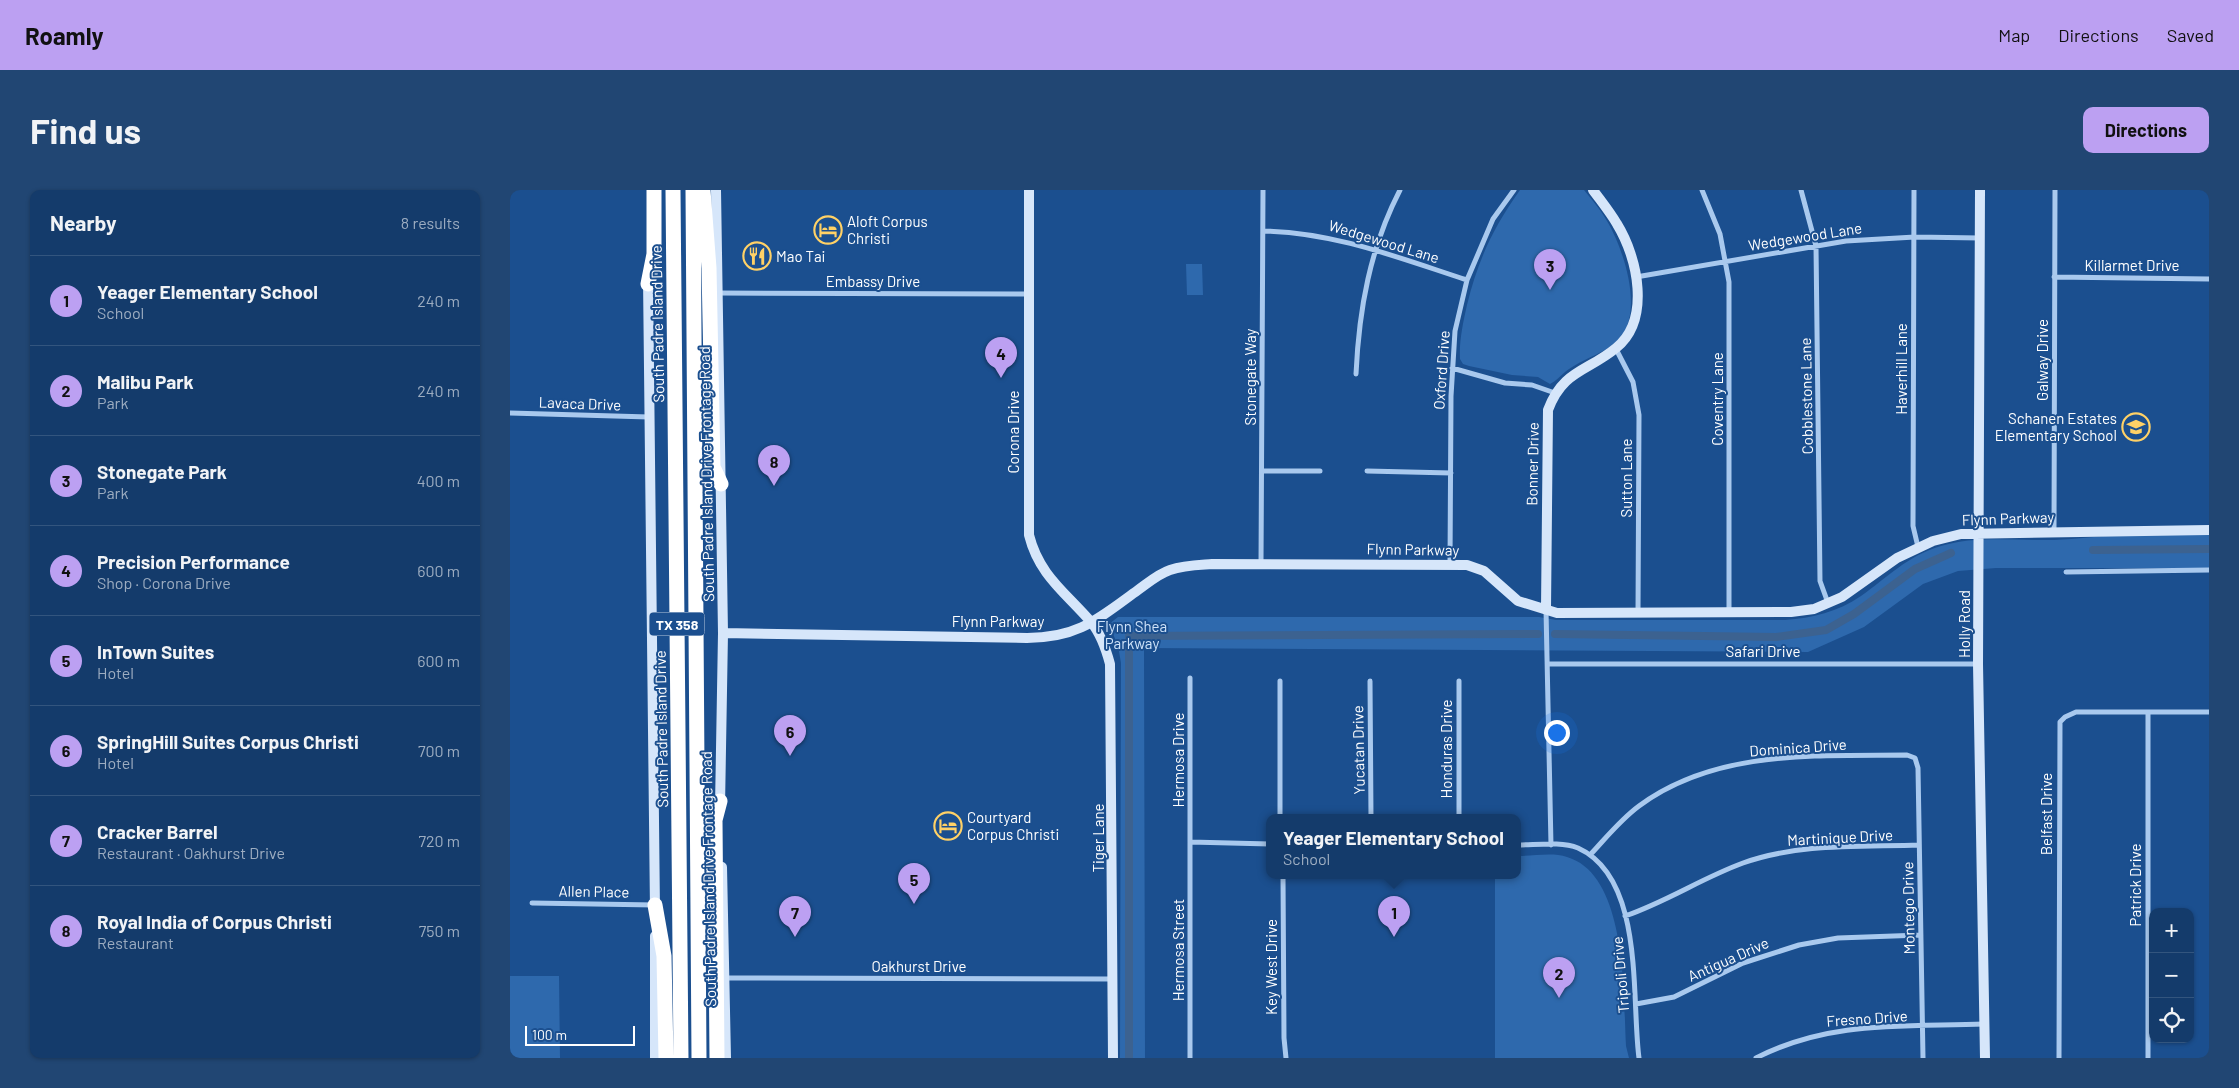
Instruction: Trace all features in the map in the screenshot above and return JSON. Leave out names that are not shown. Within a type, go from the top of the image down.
[{"type":"highway","points":[[648,284],[654,254],[654,190]]},
{"type":"highway","name":"South Padre Island Drive","points":[[673,190],[681,1058]]},
{"type":"highway","name":"TX 358","points":[[692,190],[699,1058]]},
{"type":"highway","points":[[703,190],[709,268],[714,467],[721,484]]},
{"type":"highway","points":[[717,1058],[715,820],[720,801]]},
{"type":"highway","points":[[655,904],[664,956],[666,1058]]},
{"type":"street","points":[[647,190],[655,1058]]},
{"type":"street","name":"South Padre Island Drive Frontage Road","points":[[716,190],[723,633],[720,801],[726,978],[726,1058]]},
{"type":"street","name":"Corona Drive","points":[[1028,190],[1029,535],[1034,554],[1044,571],[1092,623]]},
{"type":"street","name":"Stonegate Way","points":[[1261,564],[1263,471],[1263,190]]},
{"type":"street","points":[[1356,374],[1362,305],[1375,250],[1400,190]]},
{"type":"street","name":"Oxford Drive","points":[[1450,564],[1452,368],[1455,331],[1467,280],[1493,218],[1514,190]]},
{"type":"street","name":"Bonner Drive","points":[[1546,609],[1546,424],[1548,410],[1561,384],[1573,374],[1616,349],[1625,340],[1632,329],[1637,315],[1635,277],[1626,245],[1618,225],[1593,190]]},
{"type":"street","name":"Coventry Lane","points":[[1702,190],[1720,234],[1726,261],[1730,314],[1729,613]]},
{"type":"street","name":"Cobblestone Lane","points":[[1801,190],[1816,246],[1820,581],[1828,603]]},
{"type":"street","name":"Haverhill Lane","points":[[1914,190],[1913,526],[1918,547]]},
{"type":"street","name":"Holly Road","points":[[1980,190],[1978,664],[1985,1058]]},
{"type":"street","name":"Galway Drive","points":[[2054,530],[2055,190]]},
{"type":"street","name":"Wedgewood Lane","points":[[1263,231],[1294,231],[1318,235],[1375,250],[1467,280]]},
{"type":"street","name":"Wedgewood Lane","points":[[1635,277],[1816,246],[1869,239],[1915,237],[1980,238]]},
{"type":"street","name":"Killarmet Drive","points":[[2054,277],[2209,278]]},
{"type":"street","name":"Embassy Drive","points":[[718,293],[1028,294]]},
{"type":"street","name":"Sutton Lane","points":[[1616,349],[1633,382],[1639,415],[1638,613]]},
{"type":"street","points":[[1452,368],[1505,382],[1532,384],[1555,393]]},
{"type":"street","name":"Lavaca Drive","points":[[510,413],[650,417]]},
{"type":"street","points":[[1263,471],[1320,471]]},
{"type":"street","points":[[1367,471],[1451,473]]},
{"type":"street","name":"Flynn Parkway","points":[[723,633],[1043,638],[1073,632],[1092,623],[1168,570],[1188,565],[1450,564],[1478,568],[1518,601],[1557,613],[1791,612],[1814,609],[1852,592],[1897,558],[1918,547],[1948,536],[1980,532],[2054,530],[2209,530]]},
{"type":"street","points":[[2066,572],[2209,570]]},
{"type":"street","points":[[1546,609],[1551,845]]},
{"type":"street","name":"Tiger Lane","points":[[1092,623],[1104,643],[1110,664],[1113,798],[1113,1058]]},
{"type":"street","name":"Safari Drive","points":[[1548,664],[1978,664]]},
{"type":"street","name":"Hermosa Drive","points":[[1190,678],[1190,842]]},
{"type":"street","points":[[1280,681],[1280,814]]},
{"type":"street","name":"Yucatan Drive","points":[[1370,681],[1371,814]]},
{"type":"street","name":"Honduras Drive","points":[[1459,681],[1459,814]]},
{"type":"street","name":"Belfast Drive","points":[[2058,1058],[2059,728],[2065,716],[2076,712],[2209,712]]},
{"type":"street","name":"Patrick Drive","points":[[2148,712],[2148,1058]]},
{"type":"street","name":"Dominica Drive","points":[[1590,855],[1612,831],[1640,806],[1674,786],[1716,770],[1787,758],[1908,755],[1915,758]]},
{"type":"street","name":"Montego Drive","points":[[1915,758],[1918,768],[1923,1058]]},
{"type":"street","points":[[1190,842],[1266,844]]},
{"type":"street","name":"Hermosa Street","points":[[1190,842],[1190,1058]]},
{"type":"street","name":"Tripoli Drive","points":[[1521,845],[1568,845],[1590,855],[1607,872],[1625,916],[1634,959],[1639,1058]]},
{"type":"street","name":"Martinique Drive","points":[[1625,916],[1661,903],[1711,876],[1758,858],[1817,848],[1919,845]]},
{"type":"street","name":"Key West Drive","points":[[1283,879],[1284,1038],[1286,1058]]},
{"type":"street","name":"Allen Place","points":[[532,903],[655,904]]},
{"type":"street","name":"Antigua Drive","points":[[1636,1004],[1674,997],[1743,963],[1800,945],[1838,938],[1921,936]]},
{"type":"street","name":"Oakhurst Drive","points":[[726,978],[1112,979]]},
{"type":"street","name":"Fresno Drive","points":[[1756,1058],[1788,1043],[1822,1033],[1854,1028],[1984,1024]]},
{"type":"green space","points":[[1520,190],[1584,190],[1602,213],[1613,232],[1624,261],[1631,293],[1631,308],[1628,322],[1623,334],[1617,341],[1603,351],[1572,367],[1550,384],[1538,377],[1512,375],[1469,366],[1463,364],[1460,359],[1463,325],[1476,273],[1494,231]]},
{"type":"green space","points":[[1186,264],[1202,264],[1203,295],[1187,295]]},
{"type":"green space","name":"Flynn Shea Parkway","points":[[2122,535],[2209,535],[2209,568],[1996,568],[1958,571],[1923,584],[1864,627],[1808,652],[1144,648],[1145,1058],[1120,1058],[1121,663],[1118,646],[1109,624],[1118,617],[1539,617],[1556,620],[1785,620],[1815,616],[1852,602],[1908,561],[1941,546],[1968,541],[1997,539],[2054,540]]},
{"type":"green space","points":[[1549,854],[1567,857],[1587,868],[1602,887],[1612,912],[1622,969],[1626,1046],[1629,1058],[1495,1058],[1495,879],[1521,879],[1521,856]]},
{"type":"green space","points":[[510,976],[559,976],[560,1058],[510,1058]]},
{"type":"waterway","points":[[2093,550],[2209,549]]},
{"type":"waterway","points":[[1555,634],[1776,637],[1826,630],[1854,614],[1915,569],[1951,553]]},
{"type":"waterway","points":[[1129,1058],[1129,636],[1538,634]]},
{"type":"place","name":"Aloft Corpus Christi","points":[[828,230]]},
{"type":"place","name":"Mao Tai","points":[[757,256]]},
{"type":"place","name":"Stonegate Park","points":[[1550,290]]},
{"type":"place","name":"Precision Performance","points":[[1001,378]]},
{"type":"place","name":"Schanen Estates Elementary School","points":[[2136,427]]},
{"type":"place","name":"Royal India of Corpus Christi","points":[[774,486]]},
{"type":"place","name":"SpringHill Suites Corpus Christi","points":[[790,756]]},
{"type":"place","name":"Courtyard Corpus Christi","points":[[948,826]]},
{"type":"place","name":"InTown Suites","points":[[914,904]]},
{"type":"place","name":"Cracker Barrel","points":[[795,937]]},
{"type":"place","name":"Yeager Elementary School","points":[[1394,937]]},
{"type":"place","name":"Malibu Park","points":[[1559,998]]}]
